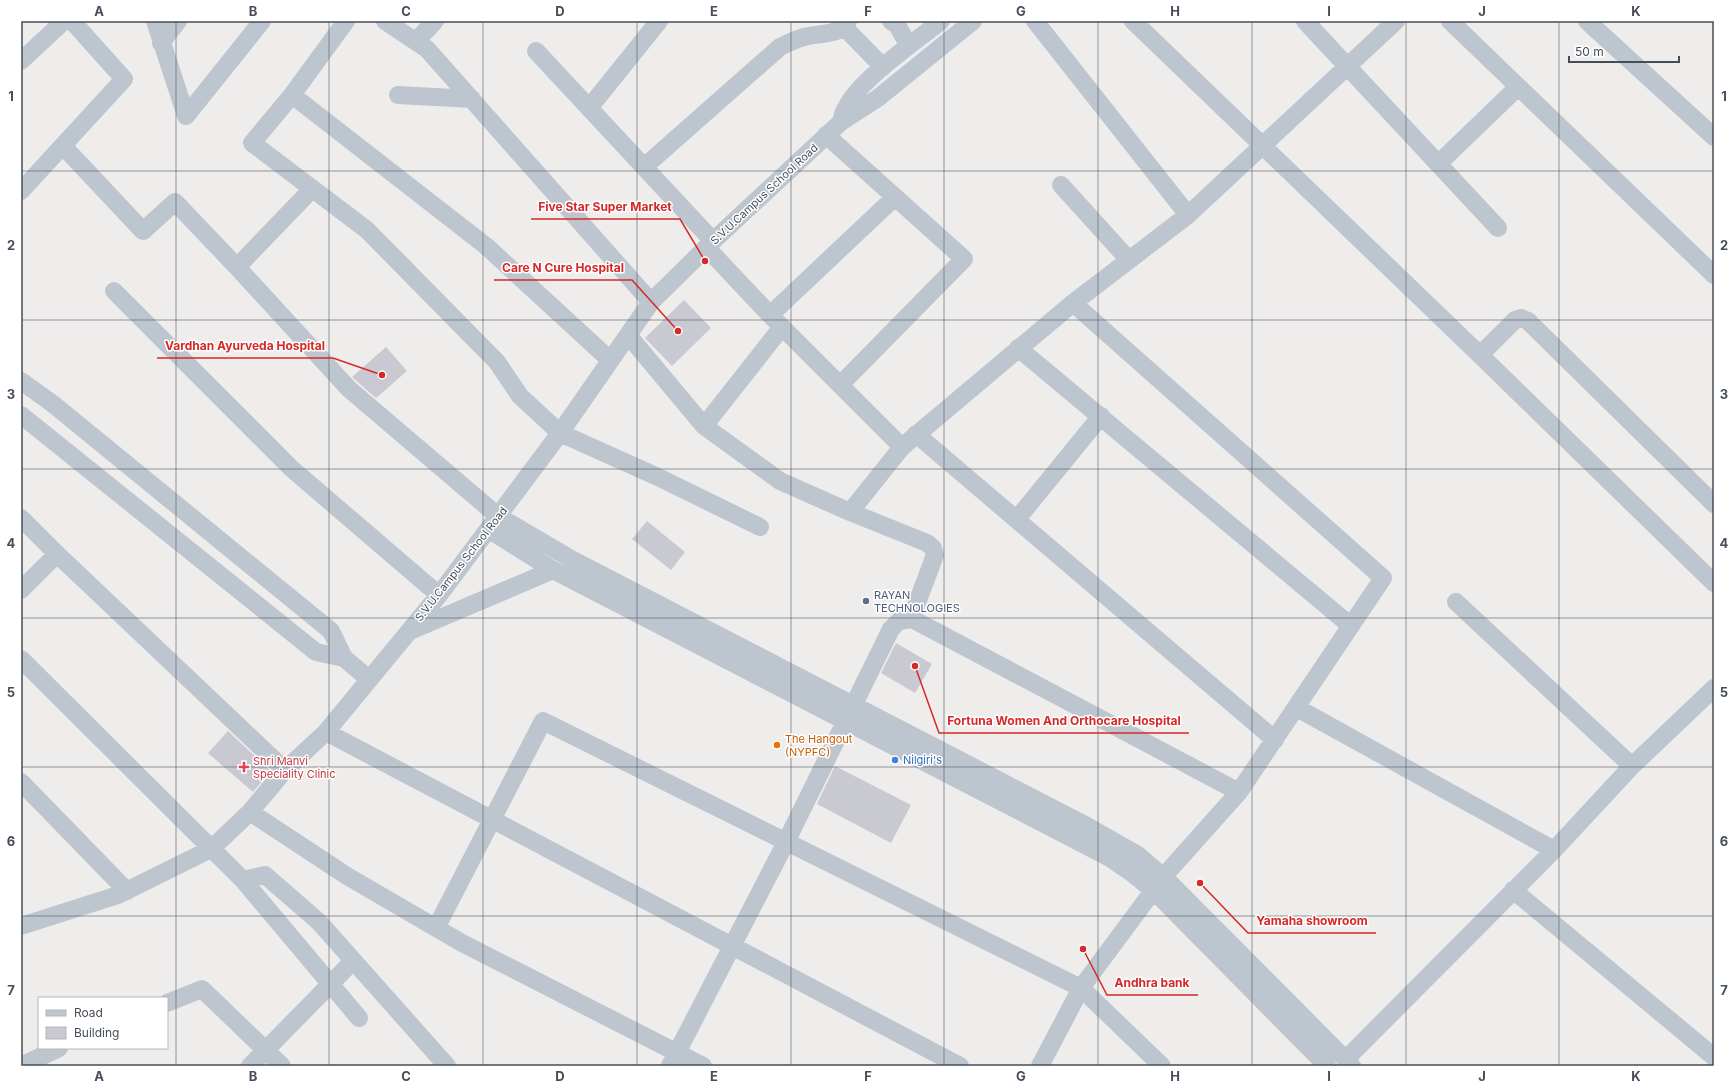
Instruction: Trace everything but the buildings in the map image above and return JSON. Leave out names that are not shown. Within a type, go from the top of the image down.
[{"type":"street","points":[[21,61],[64,21]]},
{"type":"street","points":[[21,191],[124,79],[72,21]]},
{"type":"street","points":[[155,21],[186,116],[262,21]]},
{"type":"street","points":[[161,43],[178,21]]},
{"type":"street","points":[[346,21],[292,95],[252,143],[373,235],[497,362],[520,396],[560,433],[658,477],[760,527]]},
{"type":"street","points":[[385,21],[427,49],[651,302]]},
{"type":"street","points":[[416,41],[435,21]]},
{"type":"street","points":[[589,108],[659,21]]},
{"type":"street","points":[[891,21],[897,25],[909,46]]},
{"type":"street","name":"S.V.U.Campus School Road","points":[[841,122],[846,107],[858,91],[883,67],[941,21]]},
{"type":"street","name":"S.V.U.Campus School Road","points":[[21,926],[127,891],[212,849],[250,812],[285,770],[326,732],[439,595],[560,433],[651,302],[710,244],[826,135],[841,122],[878,98],[973,21]]},
{"type":"street","points":[[1035,21],[1188,215]]},
{"type":"street","points":[[1134,21],[1714,583]]},
{"type":"street","points":[[1305,21],[1349,66],[1498,228]]},
{"type":"street","points":[[850,512],[902,447],[916,434],[1073,303],[1188,215],[1396,21]]},
{"type":"street","points":[[1450,21],[1714,275]]},
{"type":"street","points":[[1587,21],[1714,137]]},
{"type":"street","points":[[644,167],[780,47],[794,40],[838,31],[846,24],[883,67]]},
{"type":"street","points":[[536,51],[644,167],[776,321],[841,384],[902,447]]},
{"type":"street","points":[[1438,164],[1518,87]]},
{"type":"street","points":[[292,95],[486,246],[610,360]]},
{"type":"street","points":[[398,95],[472,99]]},
{"type":"street","points":[[826,135],[894,198],[964,259],[841,384]]},
{"type":"street","points":[[63,146],[143,231],[175,202],[349,389],[493,522],[553,570],[1119,843],[1138,855],[1164,876],[1349,1063],[1513,890],[1554,850],[1632,766],[1714,688]]},
{"type":"street","points":[[1061,185],[1129,260]]},
{"type":"street","points":[[237,267],[312,189]]},
{"type":"street","points":[[704,426],[776,321],[894,198]]},
{"type":"street","points":[[114,291],[292,470],[439,595]]},
{"type":"street","points":[[1040,1066],[1081,988],[1164,876],[1239,792],[1297,708],[1383,578],[1073,303]]},
{"type":"street","points":[[1480,355],[1515,320],[1521,318],[1528,321],[1714,504]]},
{"type":"street","points":[[628,335],[704,426],[780,481],[926,543],[933,548],[935,555],[910,619]]},
{"type":"street","points":[[1018,348],[1351,626]]},
{"type":"street","points":[[21,381],[53,404],[331,631],[344,658],[369,679]]},
{"type":"street","points":[[21,415],[316,652],[344,658]]},
{"type":"street","points":[[1017,519],[1101,416]]},
{"type":"street","points":[[916,434],[1275,740]]},
{"type":"street","points":[[21,518],[285,770]]},
{"type":"street","points":[[493,522],[571,559],[850,712],[1110,858],[1132,873],[1154,891],[1327,1066]]},
{"type":"street","points":[[21,590],[57,554]]},
{"type":"street","points":[[408,632],[553,570]]},
{"type":"street","points":[[1456,602],[1632,766]]},
{"type":"street","points":[[673,1059],[786,842],[891,629],[899,621],[910,619],[1239,792]]},
{"type":"street","points":[[21,659],[243,880],[359,1018]]},
{"type":"street","points":[[1297,708],[1554,850]]},
{"type":"street","points":[[436,928],[543,721],[1081,988],[1162,1066]]},
{"type":"street","points":[[326,732],[492,818],[960,1066]]},
{"type":"street","points":[[21,782],[127,891]]},
{"type":"street","points":[[250,812],[347,876],[462,943],[673,1059],[703,1066]]},
{"type":"street","points":[[243,880],[265,875],[319,922],[447,1066]]},
{"type":"street","points":[[1513,890],[1714,1057]]},
{"type":"street","points":[[250,1066],[353,961]]},
{"type":"street","points":[[168,1003],[202,989],[282,1066]]},
{"type":"street","points":[[21,1066],[57,1049]]},
{"type":"place","name":"Five Star Super Market","points":[[705,261]]},
{"type":"place","name":"Care N Cure Hospital","points":[[678,331]]},
{"type":"place","name":"Vardhan Ayurveda Hospital","points":[[382,375]]},
{"type":"place","name":"RAYAN TECHNOLOGIES","points":[[866,601]]},
{"type":"place","name":"Fortuna Women And Orthocare Hospital","points":[[915,666]]},
{"type":"place","name":"The Hangout (NYPFC)","points":[[777,745]]},
{"type":"place","name":"Nilgiri's","points":[[895,760]]},
{"type":"place","name":"Shri Manvi Speciality Clinic","points":[[244,767]]},
{"type":"place","name":"Yamaha showroom","points":[[1200,883]]},
{"type":"place","name":"Andhra bank","points":[[1083,949]]}]
